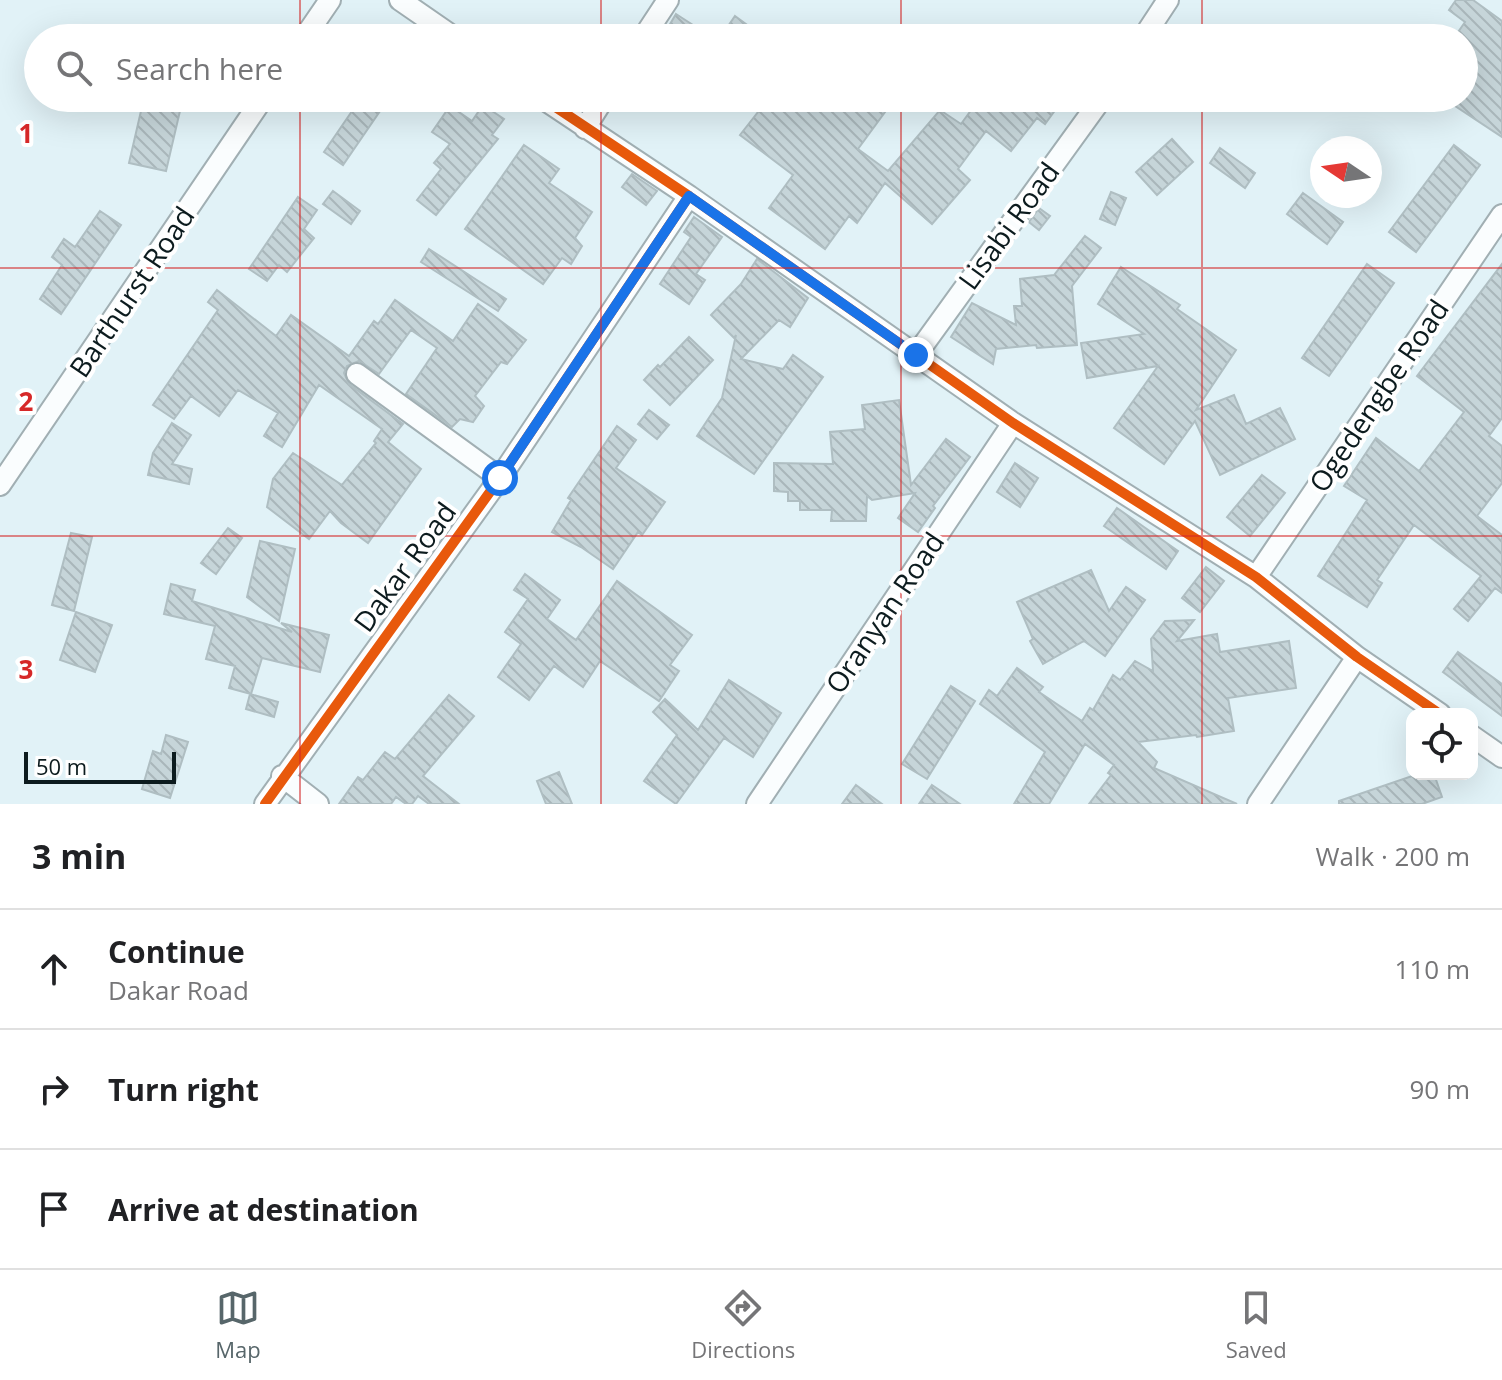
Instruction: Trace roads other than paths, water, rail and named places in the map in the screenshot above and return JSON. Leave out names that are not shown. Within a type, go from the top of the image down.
[{"type":"street","points":[[314,24],[330,0]]},
{"type":"street","points":[[400,0],[435,24]]},
{"type":"street","points":[[652,24],[668,0]]},
{"type":"street","points":[[1152,24],[1168,0]]},
{"type":"street","name":"Barthurst Road","points":[[0,485],[253,112]]},
{"type":"street","points":[[562,112],[689,196],[1013,423],[1256,577],[1357,657],[1431,708]]},
{"type":"street","points":[[585,128],[595,112]]},
{"type":"street","name":"Lisabi Road","points":[[916,355],[1092,112]]},
{"type":"street","name":"Dakar Road","points":[[265,804],[282,776],[500,478],[689,196]]},
{"type":"street","name":"Ogedengbe Road","points":[[1256,577],[1502,215]]},
{"type":"street","points":[[357,374],[500,478]]},
{"type":"street","name":"Oranyan Road","points":[[757,804],[1013,423]]},
{"type":"street","points":[[1258,804],[1357,657]]},
{"type":"street","points":[[1478,740],[1502,757]]},
{"type":"street","points":[[282,776],[318,804]]}]
